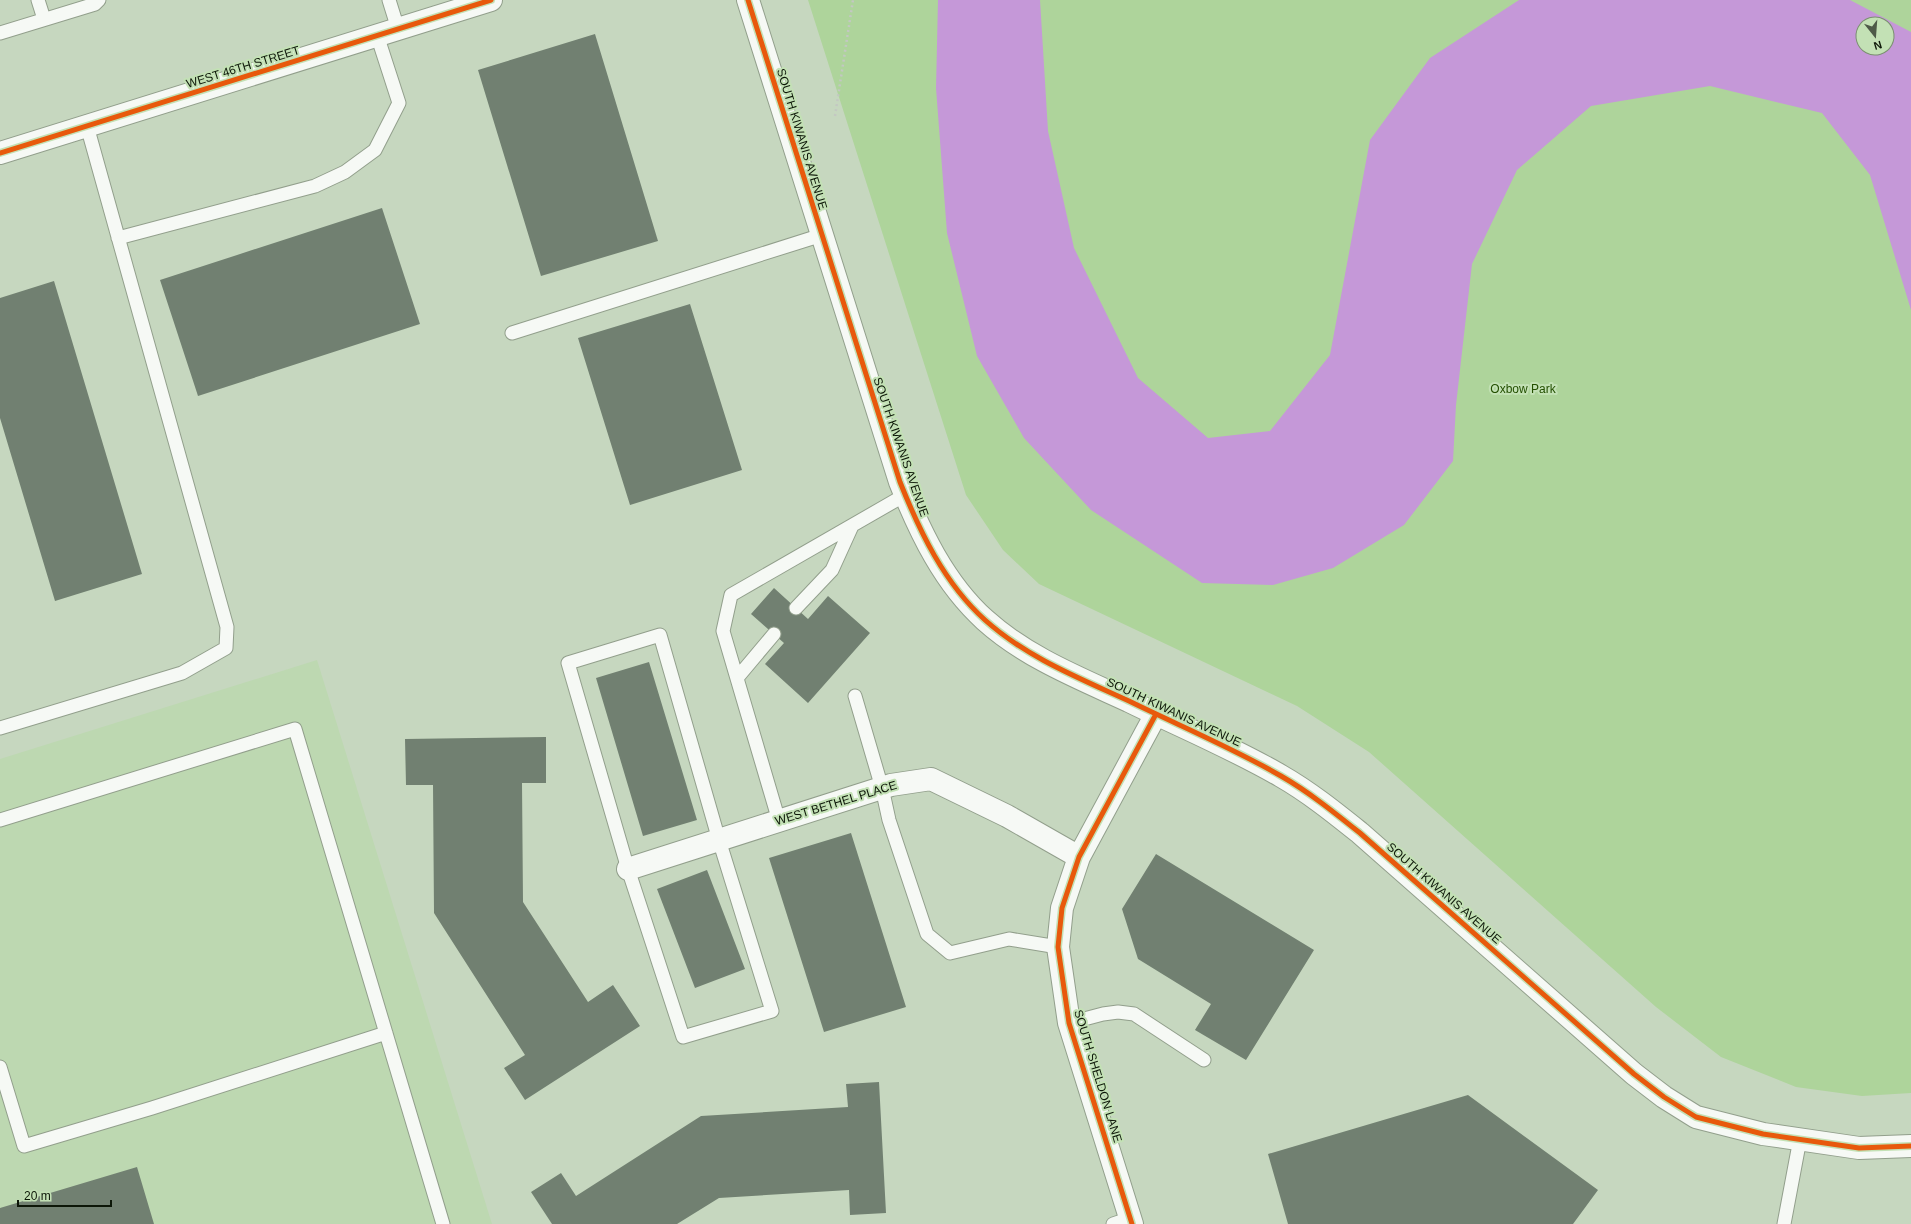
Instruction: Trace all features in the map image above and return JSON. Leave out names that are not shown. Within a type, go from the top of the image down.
[{"type":"street","name":"WEST 46TH STREET","points":[[0,153],[491,0]]},
{"type":"street","name":"SOUTH KIWANIS AVENUE","points":[[748,0],[905,495],[917,526],[938,562],[961,595],[984,619],[1009,640],[1046,662],[1231,749],[1282,776],[1318,800],[1360,832],[1622,1064],[1664,1097],[1696,1117],[1763,1134],[1859,1148],[1911,1146]]},
{"type":"street","name":"SOUTH SHELDON LANE","points":[[1125,1222],[1069,1023],[1058,947],[1062,908],[1079,857],[1156,714]]},
{"type":"street","name":"WEST BETHEL PLACE","points":[[628,869],[882,788],[931,779],[1007,816],[1079,857]]},
{"type":"lane","points":[[38,0],[44,19]]},
{"type":"lane","points":[[0,33],[95,4],[99,0]]},
{"type":"lane","points":[[389,0],[398,29]]},
{"type":"lane","points":[[118,238],[315,186],[345,172],[375,150],[399,103],[377,36]]},
{"type":"lane","points":[[0,728],[182,673],[226,648],[227,627],[87,126]]},
{"type":"lane","points":[[512,333],[822,235]]},
{"type":"lane","points":[[779,821],[723,631],[731,595],[905,495]]},
{"type":"lane","points":[[796,608],[832,570],[852,526]]},
{"type":"lane","points":[[737,678],[774,634]]},
{"type":"lane","points":[[660,635],[719,840],[772,1011],[683,1037],[628,869],[568,663],[660,635]]},
{"type":"lane","points":[[855,696],[882,788],[889,820],[927,934],[950,954],[1009,939],[1058,947]]},
{"type":"lane","points":[[0,820],[295,729],[443,1224]]},
{"type":"lane","points":[[1069,1023],[1103,1014],[1118,1012],[1134,1014],[1204,1060]]},
{"type":"lane","points":[[0,1067],[24,1146],[152,1108],[386,1033]]},
{"type":"lane","points":[[1784,1224],[1800,1139]]},
{"type":"path","points":[[835,116],[853,0]]},
{"type":"shaded area","points":[[938,0],[1040,0],[1048,131],[1074,248],[1138,378],[1208,438],[1270,431],[1330,355],[1370,140],[1430,58],[1519,0],[1850,0],[1880,16],[1855,16],[1855,56],[1895,56],[1895,24],[1911,32],[1911,310],[1870,175],[1822,113],[1710,86],[1591,106],[1517,170],[1472,264],[1456,405],[1453,461],[1404,525],[1333,568],[1273,585],[1202,583],[1091,510],[1024,438],[977,356],[947,233],[936,88]]},
{"type":"shaded area","points":[[317,660],[492,1224],[0,1224],[0,759]]},
{"type":"green space","name":"Oxbow Park","points":[[808,0],[1911,0],[1911,1093],[1862,1096],[1796,1087],[1721,1057],[1656,1007],[1369,752],[1297,706],[1039,584],[1003,550],[966,495]]},
{"type":"building","points":[[595,34],[658,241],[541,276],[478,70]]},
{"type":"building","points":[[382,208],[420,324],[198,396],[160,280]]},
{"type":"building","points":[[54,281],[142,574],[55,601],[0,418],[0,298]]},
{"type":"building","points":[[690,304],[742,470],[630,505],[578,338]]},
{"type":"building","points":[[774,588],[808,619],[828,596],[870,633],[808,703],[765,664],[784,643],[751,614]]},
{"type":"building","points":[[649,662],[697,820],[643,836],[596,678]]},
{"type":"building","points":[[546,737],[546,783],[522,783],[523,902],[588,1002],[613,985],[640,1026],[525,1100],[504,1068],[525,1055],[434,913],[433,785],[406,785],[405,739]]},
{"type":"building","points":[[851,833],[906,1007],[824,1032],[769,858]]},
{"type":"building","points":[[1156,854],[1314,950],[1246,1060],[1195,1030],[1211,1004],[1138,959],[1122,909]]},
{"type":"building","points":[[707,870],[745,969],[695,988],[657,889]]},
{"type":"building","points":[[879,1082],[886,1213],[850,1215],[849,1190],[719,1198],[677,1224],[552,1224],[531,1192],[561,1173],[576,1196],[701,1116],[848,1107],[846,1084]]},
{"type":"building","points":[[1468,1095],[1598,1190],[1573,1224],[1288,1224],[1268,1154]]},
{"type":"building","points":[[137,1167],[154,1224],[0,1224],[0,1208]]},
{"type":"cycle path","points":[[0,153],[491,0]]},
{"type":"cycle path","points":[[748,0],[900,482],[925,538],[945,573],[957,590],[985,620],[1001,633],[1035,656],[1244,756],[1281,776],[1312,796],[1360,833],[1634,1074],[1664,1097],[1696,1117],[1763,1134],[1859,1148],[1911,1146]]},
{"type":"cycle path","points":[[1132,1224],[1069,1023],[1058,947],[1062,908],[1079,857],[1156,714]]}]
